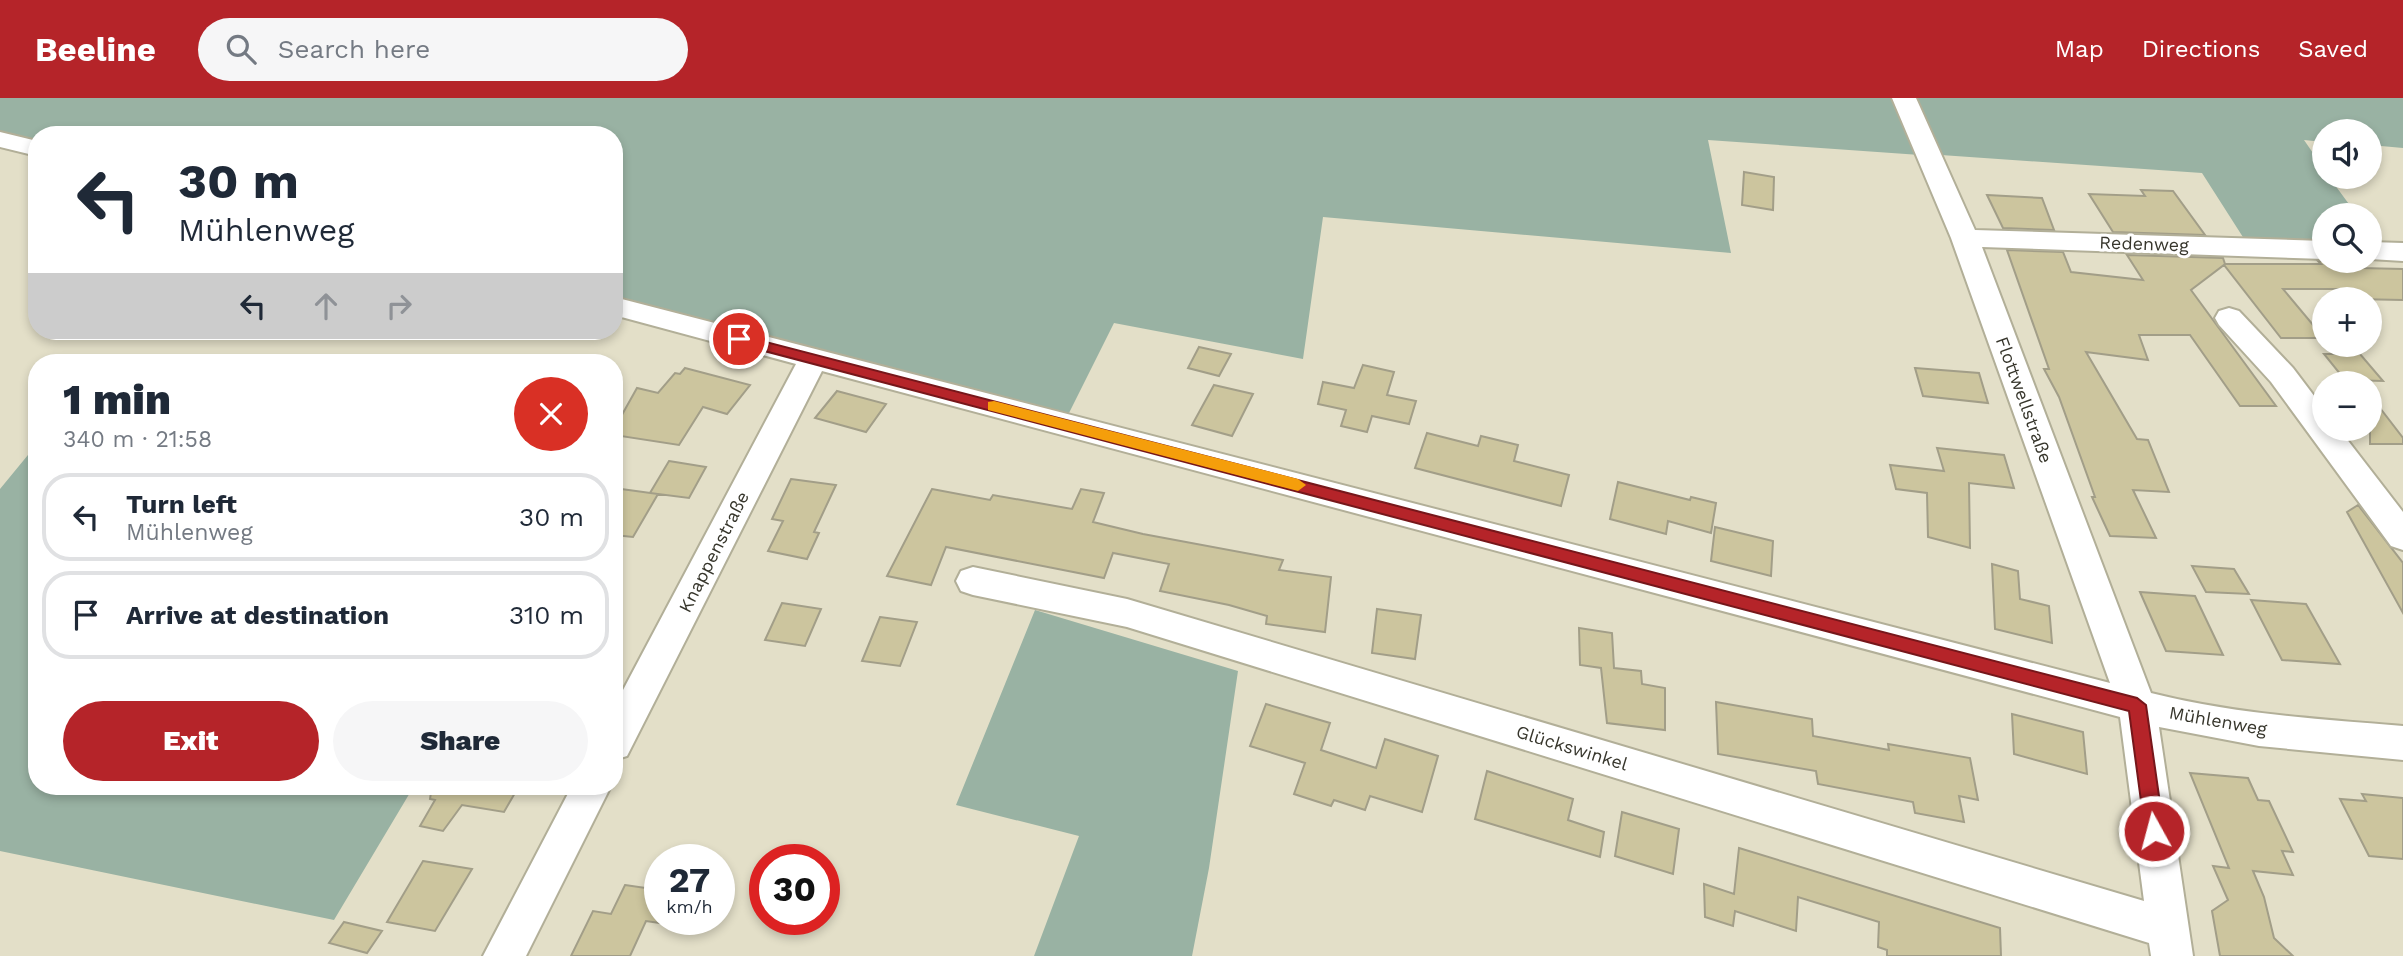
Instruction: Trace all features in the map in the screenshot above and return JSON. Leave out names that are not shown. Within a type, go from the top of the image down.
[{"type":"street","name":"Flottwellstraße","points":[[1904,98],[1965,238],[2137,705],[2169,942]]},
{"type":"street","points":[[0,139],[28,147]]},
{"type":"street","name":"Redenweg","points":[[1965,238],[2312,250]]},
{"type":"street","points":[[2382,251],[2403,252]]},
{"type":"street","name":"Mühlenweg","points":[[623,308],[2189,719],[2259,730],[2403,743]]},
{"type":"street","points":[[2229,318],[2281,375],[2403,537]]},
{"type":"street","name":"Knappenstraße","points":[[623,727],[813,360]]},
{"type":"street","name":"Glückswinkel","points":[[973,581],[1127,613],[2169,942]]},
{"type":"street","points":[[504,956],[588,795]]},
{"type":"green space","points":[[0,98],[1897,98],[1920,155],[1708,140],[1731,253],[1323,217],[1303,359],[1114,323],[1066,419],[623,300],[623,126],[28,126],[28,141],[0,133]]},
{"type":"green space","points":[[1915,98],[2403,98],[2403,148],[2382,146],[2382,119],[2312,119],[2312,141],[2304,140],[2312,152],[2312,189],[2338,189],[2348,203],[2312,203],[2312,246],[2248,245],[2202,173],[1941,155]]},
{"type":"green space","points":[[28,455],[28,795],[409,795],[334,920],[0,851],[0,489]]},
{"type":"green space","points":[[1035,610],[1238,671],[1209,868],[1192,956],[1034,956],[1079,836],[956,805]]},
{"type":"building","points":[[1744,172],[1774,177],[1773,210],[1742,205]]},
{"type":"building","points":[[2141,190],[2173,191],[2205,235],[2113,232],[2089,194],[2145,196]]},
{"type":"building","points":[[1987,195],[2042,198],[2054,230],[2003,228]]},
{"type":"building","points":[[2007,250],[2063,252],[2071,272],[2143,280],[2127,255],[2223,258],[2225,264],[2312,264],[2312,273],[2382,273],[2382,269],[2403,269],[2403,300],[2382,300],[2382,287],[2283,289],[2312,324],[2312,338],[2281,338],[2224,265],[2191,290],[2276,406],[2240,406],[2190,335],[2139,335],[2148,360],[2086,352],[2137,439],[2148,440],[2169,492],[2133,490],[2156,538],[2110,536],[2092,497],[2095,497],[2059,397],[2044,369],[2049,369]]},
{"type":"building","points":[[1199,347],[1231,354],[1219,376],[1188,368]]},
{"type":"building","points":[[2326,357],[2363,357],[2374,371],[2338,371]]},
{"type":"building","points":[[1363,365],[1394,372],[1387,395],[1416,401],[1409,424],[1372,416],[1367,432],[1341,426],[1346,410],[1318,404],[1323,382],[1354,388]]},
{"type":"building","points":[[685,368],[750,385],[727,414],[703,407],[679,445],[623,436],[623,413],[637,388],[658,393],[675,373],[680,374]]},
{"type":"building","points":[[1915,368],[1979,373],[1988,403],[1923,396]]},
{"type":"building","points":[[1214,385],[1253,394],[1232,436],[1192,425]]},
{"type":"building","points":[[837,391],[886,404],[866,432],[815,418]]},
{"type":"building","points":[[2382,411],[2403,438],[2403,444],[2370,444],[2370,441],[2382,441]]},
{"type":"building","points":[[1427,433],[1478,446],[1481,436],[1518,445],[1514,461],[1569,475],[1561,506],[1415,468]]},
{"type":"building","points":[[1937,448],[2004,455],[2014,488],[1969,483],[1970,548],[1928,537],[1927,493],[1896,489],[1890,465],[1944,471]]},
{"type":"building","points":[[669,461],[706,467],[689,498],[650,493]]},
{"type":"building","points":[[791,479],[836,485],[814,532],[819,533],[807,559],[768,551],[783,521],[772,519]]},
{"type":"building","points":[[1618,482],[1690,500],[1691,497],[1716,503],[1711,533],[1668,521],[1666,534],[1610,519]]},
{"type":"building","points":[[623,489],[658,494],[633,537],[623,536]]},
{"type":"building","points":[[932,489],[990,500],[993,495],[1072,509],[1081,489],[1104,493],[1093,522],[1283,560],[1279,570],[1331,577],[1325,632],[1266,624],[1267,616],[1160,591],[1169,564],[1113,553],[1104,578],[946,547],[931,585],[887,576]]},
{"type":"building","points":[[2358,505],[2403,563],[2403,613],[2347,512]]},
{"type":"building","points":[[1715,527],[1773,541],[1771,576],[1711,561]]},
{"type":"building","points":[[1992,564],[2018,571],[2020,599],[2049,606],[2052,643],[1995,629]]},
{"type":"building","points":[[2192,566],[2234,569],[2249,594],[2206,592]]},
{"type":"building","points":[[2140,592],[2195,596],[2223,655],[2166,651]]},
{"type":"building","points":[[2251,600],[2306,604],[2340,664],[2282,660]]},
{"type":"building","points":[[782,603],[821,609],[805,646],[765,640]]},
{"type":"building","points":[[1377,609],[1421,615],[1415,659],[1372,653]]},
{"type":"building","points":[[880,617],[917,622],[900,666],[862,661]]},
{"type":"building","points":[[1579,628],[1612,633],[1614,668],[1641,671],[1642,684],[1665,688],[1665,730],[1607,723],[1601,668],[1580,665]]},
{"type":"building","points":[[1716,702],[1812,719],[1813,736],[1889,750],[1888,744],[1970,758],[1978,800],[1959,796],[1964,822],[1915,813],[1913,802],[1818,784],[1816,771],[1718,754]]},
{"type":"building","points":[[1266,704],[1330,723],[1321,750],[1376,768],[1385,739],[1438,756],[1422,812],[1370,796],[1365,810],[1334,800],[1331,806],[1294,794],[1305,763],[1250,746]]},
{"type":"building","points":[[2012,714],[2083,732],[2087,774],[2014,754]]},
{"type":"building","points":[[1487,771],[1573,799],[1568,820],[1604,832],[1600,857],[1475,819]]},
{"type":"building","points":[[2190,773],[2248,778],[2258,800],[2269,801],[2293,852],[2282,851],[2293,875],[2253,871],[2264,897],[2274,938],[2293,956],[2220,956],[2212,911],[2228,900],[2213,866],[2229,868]]},
{"type":"building","points":[[2362,794],[2403,798],[2403,859],[2369,856],[2340,799],[2366,801]]},
{"type":"building","points":[[431,795],[514,795],[504,812],[462,805],[443,831],[420,826],[435,800],[430,799]]},
{"type":"building","points":[[1622,812],[1679,829],[1673,874],[1615,856]]},
{"type":"building","points":[[1739,848],[2000,928],[2001,956],[1887,956],[1887,950],[1878,947],[1879,922],[1798,897],[1796,931],[1735,911],[1733,926],[1705,917],[1704,884],[1734,894]]},
{"type":"building","points":[[423,861],[472,869],[435,931],[387,922]]},
{"type":"building","points":[[625,885],[644,888],[644,925],[630,956],[571,956],[593,911],[611,914]]},
{"type":"building","points":[[344,922],[382,931],[367,953],[329,943]]},
{"type":"slow traffic","points":[[994,406],[1298,485]]},
{"type":"route","points":[[739,339],[2137,705],[2154,831]]}]
